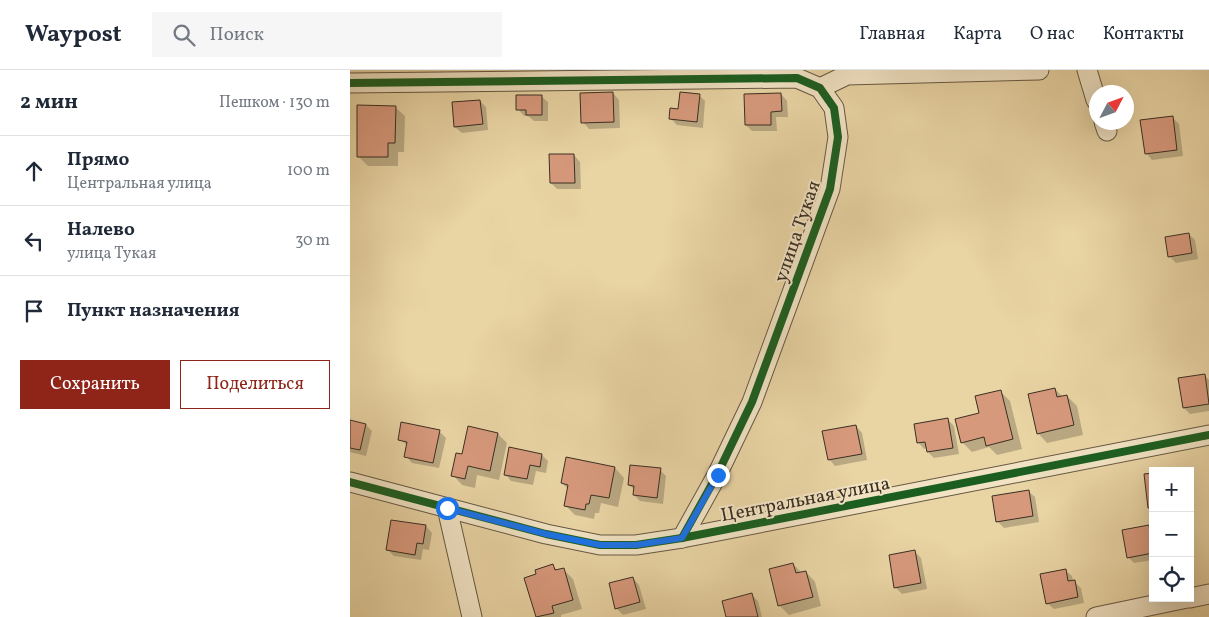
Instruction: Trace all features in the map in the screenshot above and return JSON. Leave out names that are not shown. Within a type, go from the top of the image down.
[{"type":"street","points":[[350,83],[797,78],[820,88],[847,75],[1039,70]]},
{"type":"street","points":[[1087,70],[1092,85]]},
{"type":"street","name":"улица Тукая","points":[[682,538],[718,475],[752,402],[830,189],[838,137],[834,108],[820,88]]},
{"type":"street","name":"Центральная улица","points":[[350,482],[546,534],[600,545],[636,545],[682,538],[1209,435]]},
{"type":"street","points":[[447,508],[472,617]]},
{"type":"street","points":[[1194,597],[1209,594]]},
{"type":"street","points":[[1096,617],[1169,602]]},
{"type":"building","points":[[613,92],[614,122],[581,123],[580,93]]},
{"type":"building","points":[[680,92],[700,94],[697,122],[669,119],[670,108],[678,109]]},
{"type":"building","points":[[781,93],[782,111],[771,112],[771,125],[745,125],[744,94]]},
{"type":"building","points":[[516,95],[542,95],[542,115],[526,115],[526,110],[516,110]]},
{"type":"building","points":[[480,100],[483,124],[454,127],[452,102]]},
{"type":"building","points":[[357,105],[396,106],[395,143],[388,143],[388,157],[357,157]]},
{"type":"building","points":[[1173,116],[1177,150],[1145,154],[1140,120]]},
{"type":"building","points":[[549,154],[574,154],[575,183],[550,183]]},
{"type":"building","points":[[1189,233],[1192,253],[1168,257],[1165,237]]},
{"type":"building","points":[[1205,374],[1209,404],[1183,408],[1178,378]]},
{"type":"building","points":[[1055,388],[1057,397],[1067,395],[1074,425],[1037,434],[1028,394]]},
{"type":"building","points":[[1001,390],[1013,439],[986,446],[984,437],[961,443],[955,419],[979,413],[975,396]]},
{"type":"building","points":[[948,418],[953,448],[927,452],[925,442],[917,443],[914,424]]},
{"type":"building","points":[[350,420],[366,424],[360,450],[350,448]]},
{"type":"building","points":[[401,422],[440,430],[433,463],[404,457],[407,442],[398,440]]},
{"type":"building","points":[[856,425],[862,454],[828,460],[822,431]]},
{"type":"building","points":[[468,426],[498,433],[490,471],[468,466],[465,479],[451,476],[456,453],[462,454]]},
{"type":"building","points":[[509,447],[542,454],[540,467],[530,465],[527,479],[504,475]]},
{"type":"building","points":[[566,457],[615,467],[609,498],[591,495],[585,510],[564,506],[568,485],[561,483]]},
{"type":"building","points":[[630,465],[661,468],[657,498],[633,495],[634,486],[628,485]]},
{"type":"building","points":[[1149,473],[1149,508],[1148,508],[1144,474]]},
{"type":"building","points":[[1029,490],[1033,516],[996,522],[992,496]]},
{"type":"building","points":[[391,520],[426,525],[423,544],[417,543],[415,555],[386,550]]},
{"type":"building","points":[[1149,525],[1149,554],[1127,558],[1122,530]]},
{"type":"building","points":[[915,550],[921,583],[894,588],[889,555]]},
{"type":"building","points":[[793,563],[796,573],[806,571],[813,597],[778,606],[769,569]]},
{"type":"building","points":[[553,564],[555,570],[564,568],[573,600],[552,606],[554,613],[536,617],[524,578],[536,574],[535,570]]},
{"type":"building","points":[[1066,569],[1068,581],[1075,580],[1078,597],[1046,604],[1040,574]]},
{"type":"building","points":[[633,577],[640,602],[615,609],[609,583]]},
{"type":"building","points":[[752,593],[758,617],[726,617],[722,601]]},
{"type":"cycle path","points":[[350,83],[797,78],[820,88],[834,108],[838,137],[830,189],[752,402],[717,475],[682,538]]},
{"type":"cycle path","points":[[350,482],[546,534],[600,545],[636,545],[682,538],[1209,435]]},
{"type":"route","points":[[447,508],[546,534],[600,545],[636,545],[682,538],[718,475]]}]
